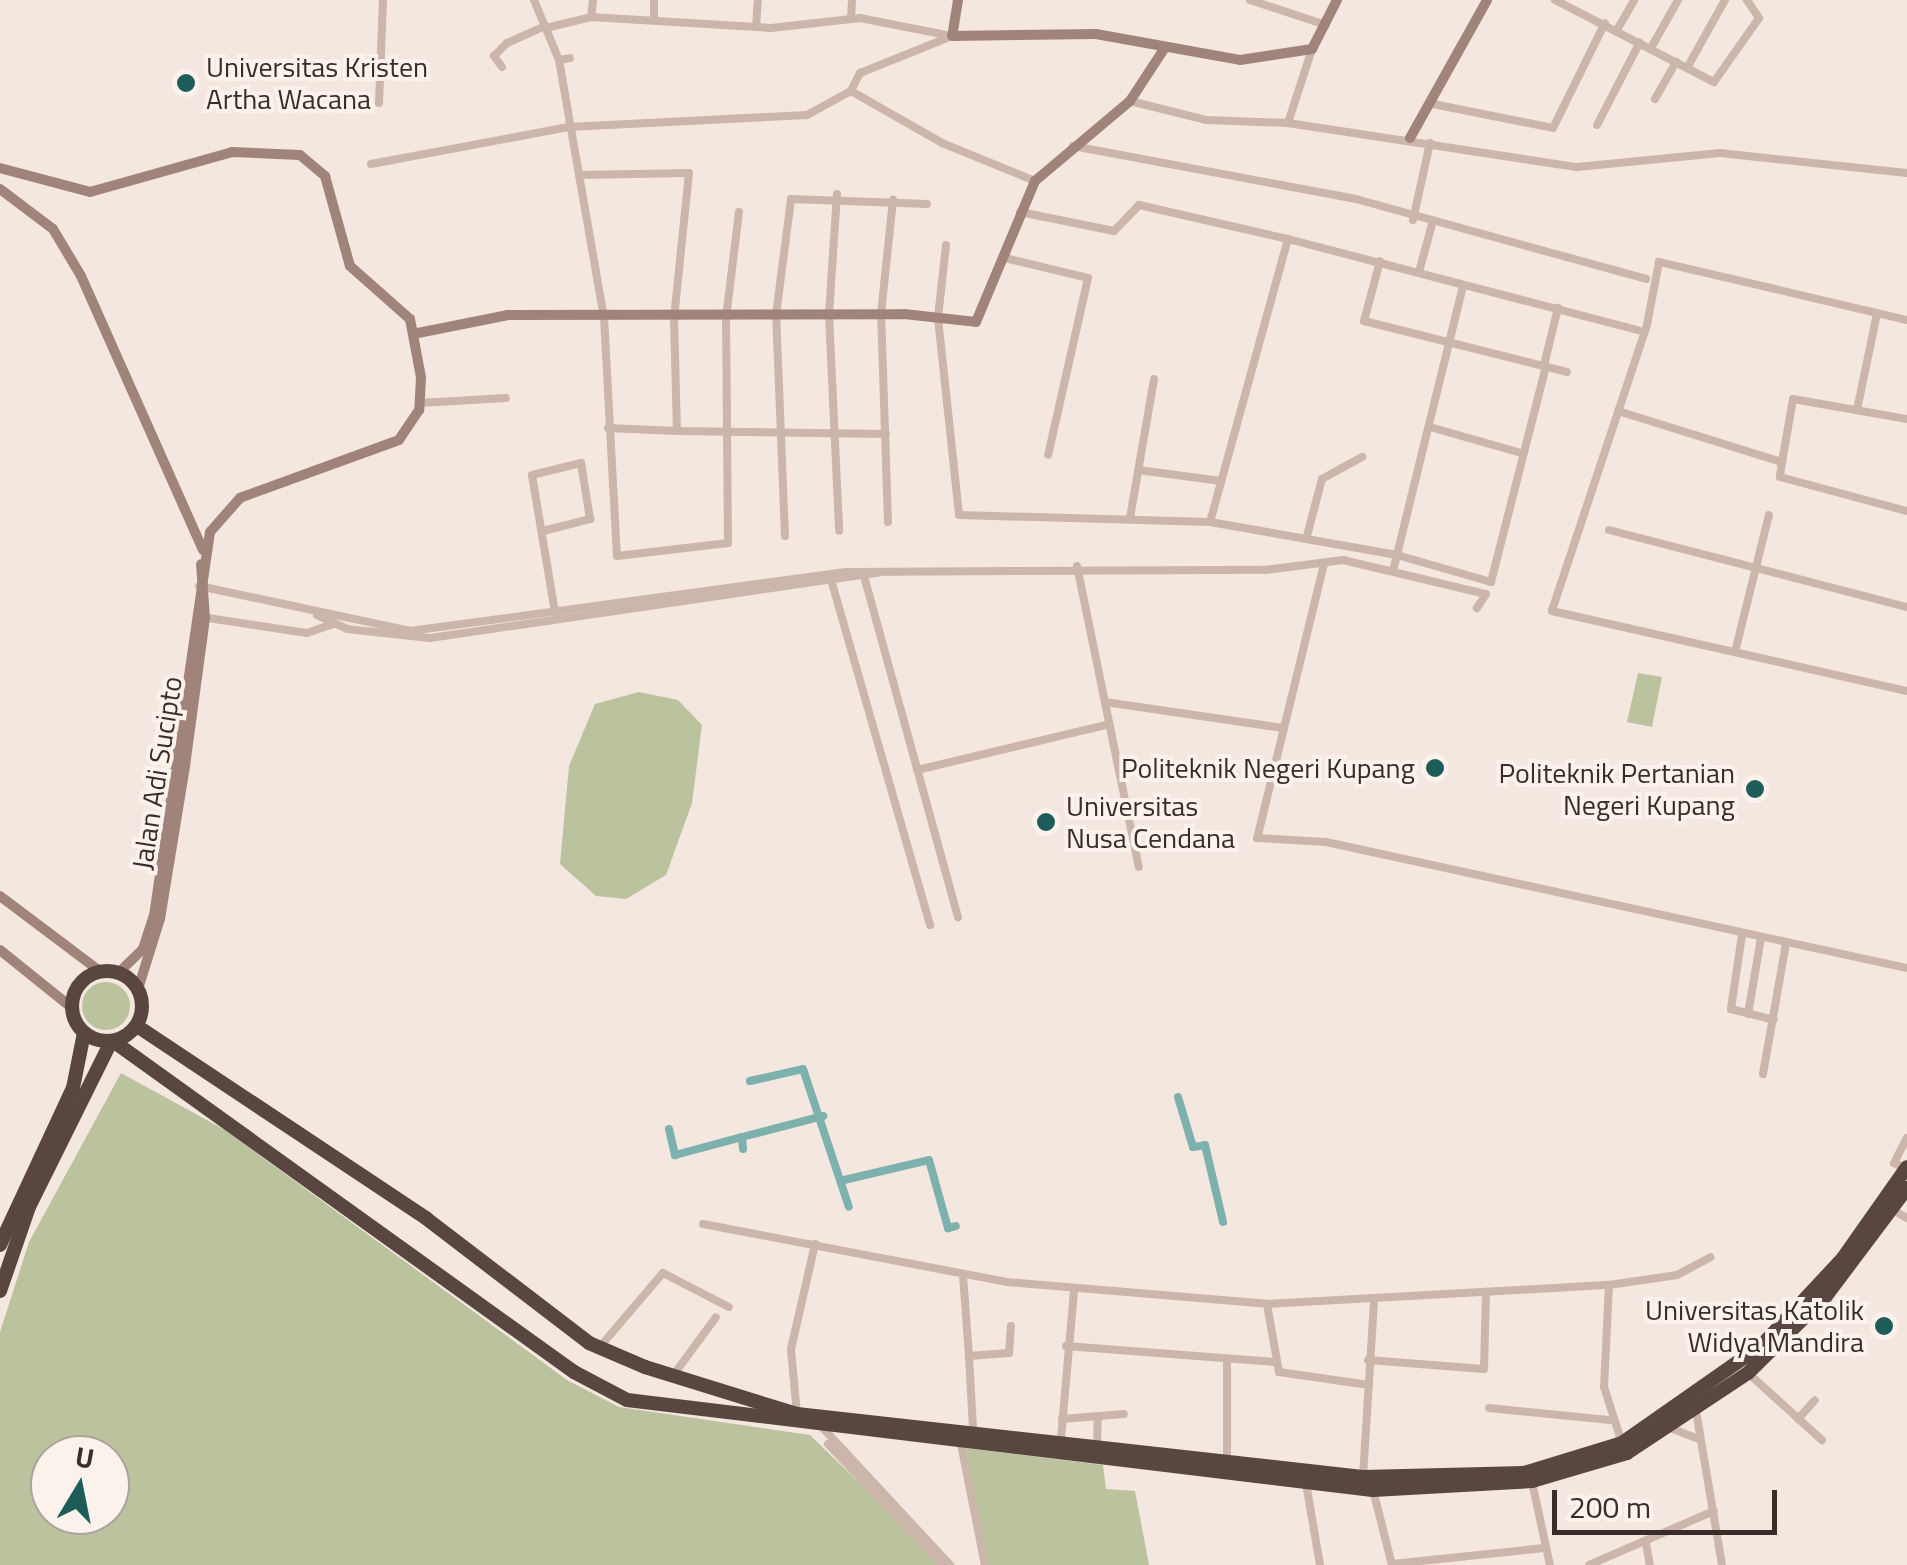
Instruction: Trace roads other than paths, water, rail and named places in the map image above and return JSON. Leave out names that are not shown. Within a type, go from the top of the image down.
[{"type":"highway","points":[[0,1245],[5,1212],[73,1088],[84,1033],[71,1007],[80,984],[101,972],[118,973],[138,989],[137,1026]]},
{"type":"highway","points":[[0,1291],[28,1207],[112,1041],[137,1026]]},
{"type":"highway","points":[[137,1026],[426,1219],[598,1349],[690,1384],[796,1414],[972,1428],[1228,1460],[1306,1483],[1374,1490],[1532,1481],[1604,1463],[1670,1428],[1748,1373],[1765,1348],[1894,1210],[1907,1188]]},
{"type":"highway","points":[[84,1033],[112,1041],[574,1372],[627,1400],[821,1426],[1262,1470],[1363,1477],[1524,1473],[1622,1444],[1765,1348]]},
{"type":"highway","points":[[1894,1210],[1906,1168]]},
{"type":"highway","points":[[684,1408],[690,1384]]},
{"type":"street","points":[[379,102],[383,0]]},
{"type":"street","points":[[534,0],[559,60],[604,317],[619,557],[728,543],[726,318],[740,212]]},
{"type":"street","points":[[591,17],[593,0]]},
{"type":"street","points":[[654,0],[654,16]]},
{"type":"street","points":[[756,27],[758,0]]},
{"type":"street","points":[[851,18],[852,0]]},
{"type":"street","points":[[952,36],[958,0]]},
{"type":"street","points":[[1250,0],[1326,26]]},
{"type":"street","points":[[1288,123],[1312,50],[1337,0]]},
{"type":"street","points":[[1410,138],[1433,104],[1487,0]]},
{"type":"street","points":[[1554,0],[1584,12],[1711,82],[1726,77],[1760,14],[1747,0]]},
{"type":"street","points":[[1584,12],[1591,0]]},
{"type":"street","points":[[1617,30],[1634,0]]},
{"type":"street","points":[[1650,48],[1678,0]]},
{"type":"street","points":[[1687,68],[1726,0]]},
{"type":"street","points":[[502,67],[494,56],[507,43],[546,27],[591,17],[654,16],[756,27],[851,18],[952,36],[1096,34],[1240,60],[1312,50]]},
{"type":"street","points":[[1433,104],[1553,128],[1605,23]]},
{"type":"street","points":[[371,164],[569,126],[808,116],[851,91],[860,74],[952,36]]},
{"type":"street","points":[[1597,125],[1640,42]]},
{"type":"street","points":[[414,334],[492,316],[726,318],[881,314],[981,320],[1035,181],[1130,100],[1164,49]]},
{"type":"street","points":[[559,60],[570,58]]},
{"type":"street","points":[[1655,99],[1676,62]]},
{"type":"street","points":[[851,91],[942,144],[1035,181]]},
{"type":"street","points":[[1130,100],[1206,120],[1288,123],[1410,138],[1577,167],[1666,152],[1907,172]]},
{"type":"street","points":[[1413,220],[1430,143]]},
{"type":"street","points":[[1074,146],[1292,185],[1646,279]]},
{"type":"street","points":[[0,168],[90,192],[232,152],[300,155],[325,176],[350,266],[401,303],[414,334],[420,403],[506,398]]},
{"type":"street","points":[[579,176],[689,173],[674,318],[677,432]]},
{"type":"street","points":[[0,188],[53,229],[82,276],[203,550]]},
{"type":"street","points":[[836,194],[829,315],[839,530]]},
{"type":"street","points":[[785,536],[776,315],[791,199],[836,194],[927,204]]},
{"type":"street","points":[[888,522],[881,314],[892,200]]},
{"type":"street","points":[[1020,212],[1111,231],[1139,205],[1380,261],[1638,330]]},
{"type":"street","points":[[1419,272],[1432,224]]},
{"type":"street","points":[[1210,522],[1288,239]]},
{"type":"street","points":[[946,245],[938,318],[958,515],[1210,522],[1307,536],[1397,555],[1491,582],[1558,308]]},
{"type":"street","points":[[1005,258],[1088,278],[1048,455]]},
{"type":"street","points":[[1380,261],[1364,322],[1567,372]]},
{"type":"street","points":[[1907,320],[1659,262],[1618,411],[1552,611],[1907,691]]},
{"type":"street","points":[[1394,571],[1463,284]]},
{"type":"street","points":[[1857,410],[1877,313]]},
{"type":"street","points":[[1130,518],[1154,379]]},
{"type":"street","points":[[1907,420],[1793,399],[1780,477],[1907,511]]},
{"type":"street","name":"Jalan Adi Sucipto","points":[[138,989],[160,919],[200,617],[203,550],[232,503],[399,440],[420,403]]},
{"type":"street","points":[[1618,411],[1782,462]]},
{"type":"street","points":[[1430,427],[1520,453]]},
{"type":"street","points":[[608,428],[727,434],[886,434]]},
{"type":"street","points":[[1307,536],[1322,479],[1362,457]]},
{"type":"street","points":[[543,531],[590,520],[581,463],[532,472],[555,615]]},
{"type":"street","points":[[1138,470],[1221,481]]},
{"type":"street","points":[[1735,652],[1769,515]]},
{"type":"street","points":[[1609,530],[1907,607]]},
{"type":"street","points":[[1324,564],[1257,838],[1326,842],[1907,968]]},
{"type":"street","points":[[314,612],[333,624],[430,633],[878,573],[1324,564],[1394,571],[1486,594],[1478,608]]},
{"type":"street","points":[[1078,566],[1139,867]]},
{"type":"street","points":[[718,593],[832,584],[863,575]]},
{"type":"street","points":[[863,575],[958,917]]},
{"type":"street","points":[[832,584],[930,925]]},
{"type":"street","points":[[203,587],[314,612],[358,627]]},
{"type":"street","points":[[200,617],[308,633],[333,624]]},
{"type":"street","name":"Jalan Adi Sucipto","points":[[118,973],[143,950],[154,914],[200,617]]},
{"type":"street","points":[[1106,702],[1283,728]]},
{"type":"street","points":[[917,770],[1110,724]]},
{"type":"street","points":[[0,896],[101,972]]},
{"type":"street","points":[[1742,935],[1731,1006],[1774,1020]]},
{"type":"street","points":[[1748,1014],[1761,938]]},
{"type":"street","points":[[1764,1074],[1786,943]]},
{"type":"street","points":[[0,950],[71,1007]]},
{"type":"street","points":[[1906,1168],[1894,1163],[1907,1138]]},
{"type":"street","points":[[703,1224],[962,1276],[1268,1304],[1608,1285],[1677,1275],[1711,1257]]},
{"type":"street","points":[[796,1414],[791,1350],[814,1244]]},
{"type":"street","points":[[598,1349],[663,1273],[729,1308]]},
{"type":"street","points":[[962,1276],[972,1428]]},
{"type":"street","points":[[1608,1285],[1610,1420],[1622,1444]]},
{"type":"street","points":[[1061,1439],[1066,1346],[1074,1289]]},
{"type":"street","points":[[1368,1360],[1484,1369],[1486,1292]]},
{"type":"street","points":[[1363,1477],[1374,1301]]},
{"type":"street","points":[[1268,1304],[1273,1362],[1282,1373],[1368,1385]]},
{"type":"street","points":[[672,1377],[716,1317]]},
{"type":"street","points":[[968,1356],[1009,1352],[1011,1326]]},
{"type":"street","points":[[1066,1346],[1273,1362]]},
{"type":"street","points":[[1227,1359],[1228,1460]]},
{"type":"street","points":[[1748,1373],[1822,1440]]},
{"type":"street","points":[[1798,1419],[1815,1400]]},
{"type":"street","points":[[1489,1408],[1610,1420]]},
{"type":"street","points":[[1696,1412],[1696,1438],[1722,1565]]},
{"type":"street","points":[[1062,1419],[1124,1414]]},
{"type":"street","points":[[1098,1416],[1098,1443]]},
{"type":"street","points":[[821,1426],[946,1565]]},
{"type":"street","points":[[1670,1428],[1696,1438]]},
{"type":"street","points":[[960,1440],[985,1565]]},
{"type":"street","points":[[1532,1481],[1550,1565]]},
{"type":"street","points":[[1306,1483],[1320,1565]]},
{"type":"street","points":[[1374,1490],[1392,1564],[1544,1548]]},
{"type":"street","points":[[1590,1565],[1714,1511]]},
{"type":"street","points":[[1646,1542],[1650,1565]]},
{"type":"waterway","points":[[750,1081],[803,1069],[849,1207]]},
{"type":"waterway","points":[[1178,1097],[1193,1147],[1205,1145],[1223,1222]]},
{"type":"waterway","points":[[743,1149],[742,1137],[823,1116]]},
{"type":"waterway","points":[[669,1129],[675,1155],[742,1137]]},
{"type":"waterway","points":[[844,1180],[929,1160],[948,1228],[956,1226]]},
{"type":"place","name":"Universitas Kristen Artha Wacana","points":[[186,83]]},
{"type":"place","name":"Politeknik Negeri Kupang","points":[[1435,768]]},
{"type":"place","name":"Politeknik Pertanian Negeri Kupang","points":[[1755,789]]},
{"type":"place","name":"Universitas Nusa Cendana","points":[[1046,822]]},
{"type":"place","name":"Universitas Katolik Widya Mandira","points":[[1884,1326]]}]
